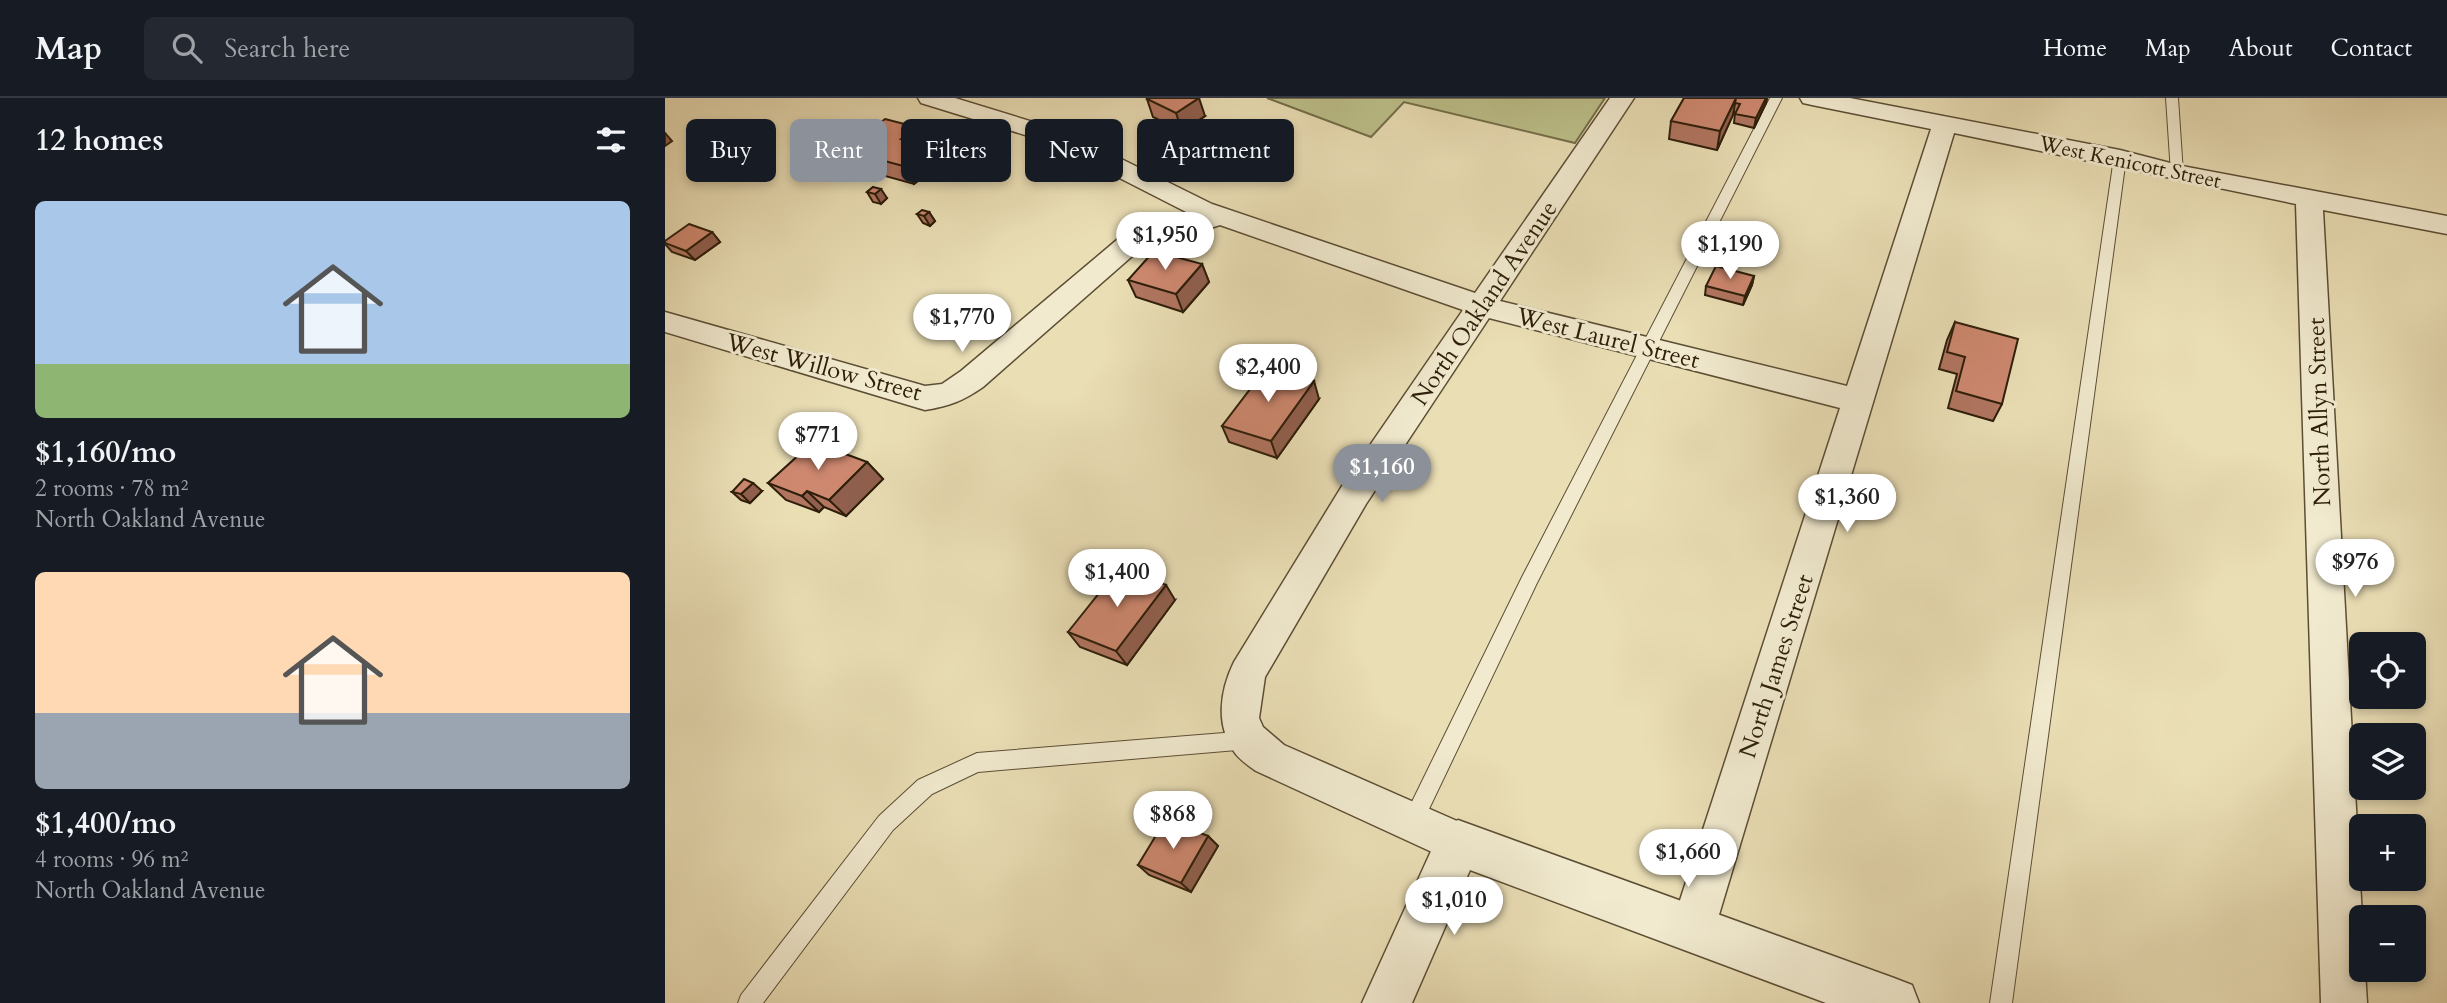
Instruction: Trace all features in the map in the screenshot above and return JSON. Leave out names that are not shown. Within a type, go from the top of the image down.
[{"type":"street","name":"West Laurel Street","points":[[930,98],[1061,138],[1221,216],[1481,306],[1859,401]]},
{"type":"street","name":"North Oakland Avenue","points":[[1249,740],[1240,719],[1247,674],[1354,495],[1622,98]]},
{"type":"street","name":"West Kenicott Street","points":[[1812,98],[2447,225]]},
{"type":"street","name":"North James Street","points":[[1693,928],[1945,123]]},
{"type":"street","name":"North Allyn Street","points":[[2309,198],[2344,1003]]},
{"type":"street","name":"West Willow Street","points":[[665,323],[925,398],[950,394],[972,379],[1128,246],[1156,233],[1221,216]]},
{"type":"street","points":[[1249,740],[1270,758],[1458,843],[1693,928],[1847,995],[1894,1003]]},
{"type":"street","points":[[1387,1003],[1458,843]]},
{"type":"lane","points":[[1412,823],[1528,582],[1776,98]]},
{"type":"lane","points":[[2172,98],[2177,173]]},
{"type":"lane","points":[[2001,1003],[2120,158]]},
{"type":"lane","points":[[749,1003],[886,823],[925,787],[977,763],[1249,740]]},
{"type":"green space","points":[[1267,98],[1605,98],[1575,143],[1404,102],[1371,137]]},
{"type":"building","points":[[1148,98],[1199,98],[1176,113]]},
{"type":"building","points":[[1684,98],[1736,98],[1720,131],[1671,121]]},
{"type":"building","points":[[1736,98],[1766,98],[1756,118],[1735,114],[1740,104],[1735,103]]},
{"type":"building","points":[[887,120],[901,123],[901,165],[887,162]]},
{"type":"building","points":[[873,187],[881,189],[875,194],[867,192]]},
{"type":"building","points":[[922,210],[929,212],[924,216],[917,214]]},
{"type":"building","points":[[689,224],[712,232],[686,251],[665,243],[665,241]]},
{"type":"building","points":[[1154,251],[1202,264],[1176,294],[1128,280]]},
{"type":"building","points":[[1716,266],[1754,276],[1745,296],[1706,286]]},
{"type":"building","points":[[1955,322],[2018,339],[2002,404],[1956,391],[1965,357],[1947,352]]},
{"type":"building","points":[[1267,367],[1314,381],[1271,441],[1222,426]]},
{"type":"building","points":[[813,442],[867,462],[829,500],[807,491],[802,496],[768,483]]},
{"type":"building","points":[[744,479],[753,483],[741,494],[732,492]]},
{"type":"building","points":[[1120,567],[1166,585],[1116,651],[1068,632]]},
{"type":"building","points":[[1166,819],[1208,836],[1181,883],[1138,865]]}]
